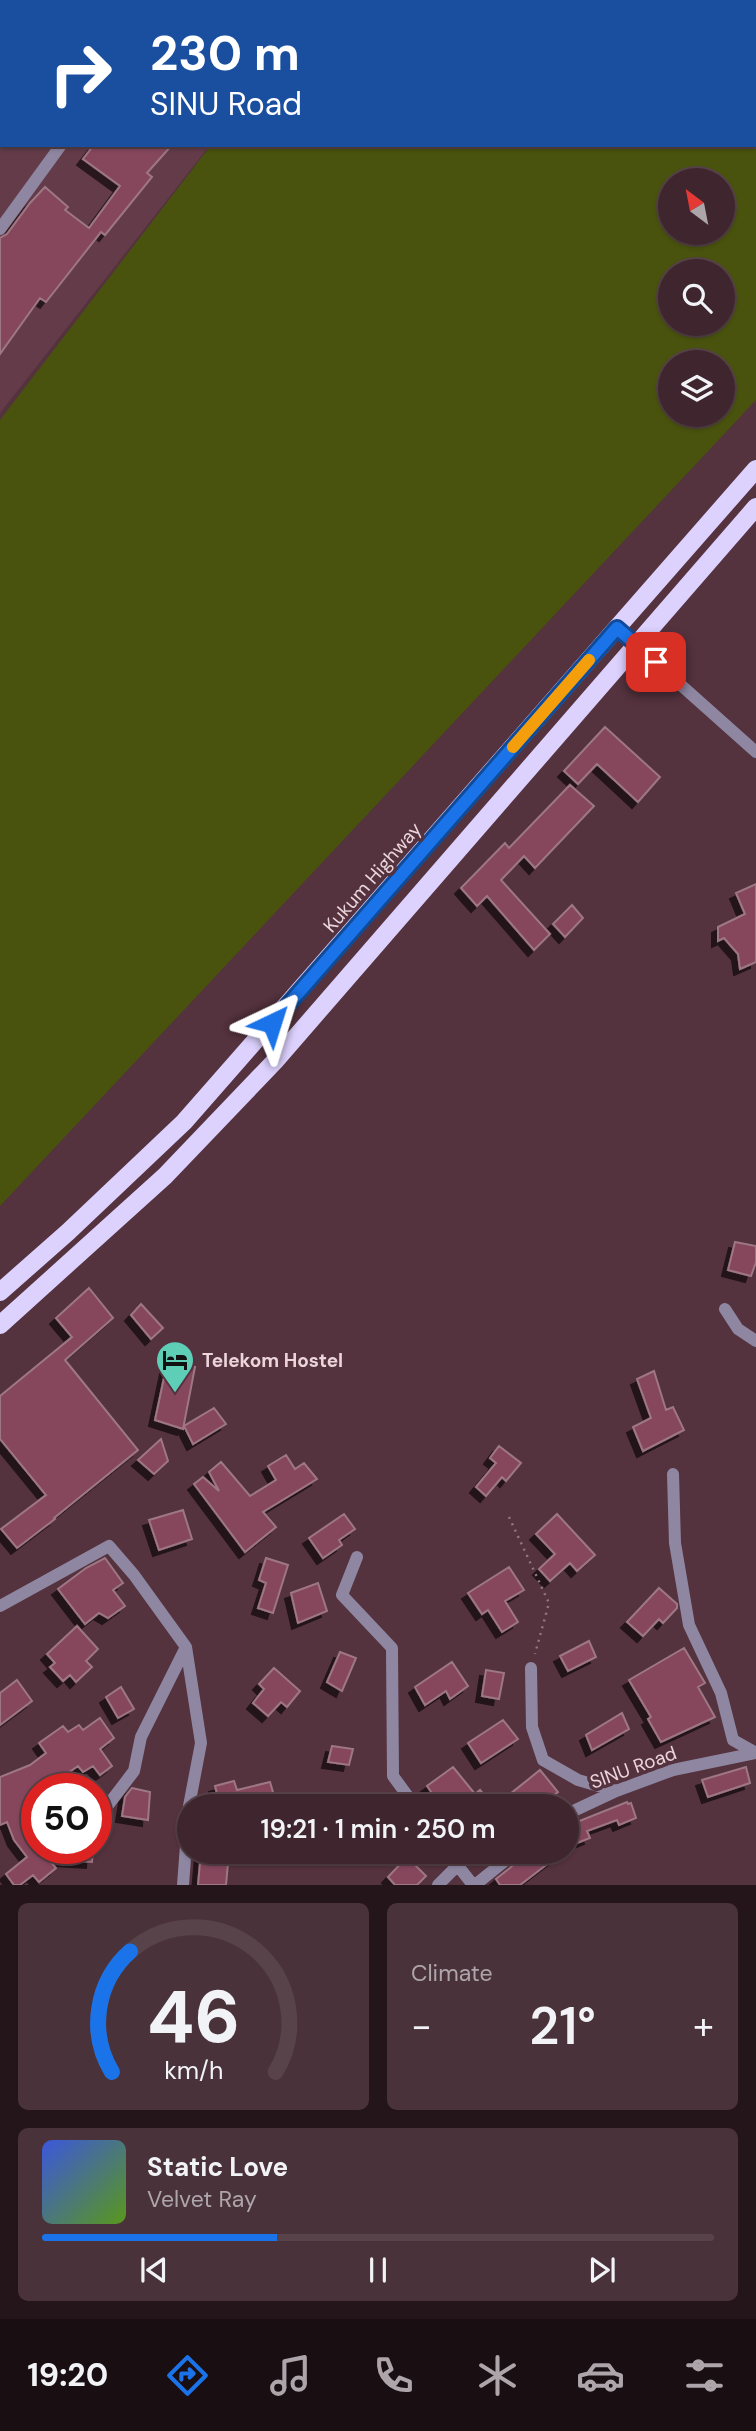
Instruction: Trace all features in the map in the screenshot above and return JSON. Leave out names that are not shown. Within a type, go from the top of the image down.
[{"type":"main road","name":"Kukum Highway","points":[[0,1292],[184,1122],[756,470]]},
{"type":"main road","points":[[0,1325],[134,1205],[275,1061],[756,507]]},
{"type":"street","points":[[0,229],[60,147]]},
{"type":"street","points":[[617,628],[756,752]]},
{"type":"street","points":[[725,1309],[738,1329],[756,1341]]},
{"type":"street","points":[[673,1474],[676,1543],[689,1625],[721,1693],[733,1740],[756,1753]]},
{"type":"street","points":[[0,1606],[109,1546],[134,1575],[186,1647],[201,1743],[188,1806],[183,1885]]},
{"type":"street","points":[[357,1557],[342,1595],[392,1648],[393,1776],[406,1794]]},
{"type":"street","points":[[112,1801],[134,1771],[141,1737],[186,1647]]},
{"type":"street","points":[[531,1668],[533,1727],[543,1760],[578,1780],[615,1791]]},
{"type":"street","name":"SINU Road","points":[[579,1808],[615,1791],[673,1770],[756,1753]]},
{"type":"street","points":[[438,1885],[457,1866],[474,1885],[501,1864]]},
{"type":"path","points":[[509,1517],[548,1603],[531,1668]]},
{"type":"shaded area","points":[[0,147],[208,147],[0,413]]},
{"type":"green space","points":[[209,147],[756,147],[756,400],[735,422],[735,350],[658,350],[658,427],[731,427],[0,1206],[0,420]]},
{"type":"building","points":[[92,147],[170,147],[147,173],[152,177],[105,235],[101,232],[46,302],[40,298],[0,354],[0,238],[7,234],[45,187],[68,207],[65,210],[89,228],[120,186],[83,159]]},
{"type":"building","points":[[605,727],[660,777],[638,802],[597,764],[578,784],[564,771]]},
{"type":"building","points":[[570,785],[594,806],[535,868],[524,856],[501,880],[550,934],[534,950],[487,896],[477,906],[461,888],[505,843],[509,848]]},
{"type":"building","points":[[756,884],[756,962],[740,969],[738,954],[724,938],[718,941],[718,927],[745,914],[736,893]]},
{"type":"building","points":[[572,905],[583,918],[565,937],[553,924]]},
{"type":"building","points":[[735,1242],[756,1246],[756,1262],[751,1276],[728,1270]]},
{"type":"building","points":[[89,1288],[113,1318],[65,1360],[138,1450],[17,1548],[1,1529],[46,1495],[0,1439],[0,1396],[72,1337],[56,1318]]},
{"type":"building","points":[[141,1304],[163,1328],[151,1339],[131,1315]]},
{"type":"building","name":"Telekom Hostel","points":[[168,1359],[195,1367],[183,1429],[155,1420]]},
{"type":"building","points":[[654,1371],[666,1410],[673,1407],[684,1430],[643,1451],[633,1427],[651,1418],[637,1379]]},
{"type":"building","points":[[214,1408],[226,1424],[193,1444],[184,1426]]},
{"type":"building","points":[[161,1439],[168,1461],[154,1474],[138,1460]]},
{"type":"building","points":[[499,1446],[521,1463],[506,1481],[502,1477],[486,1496],[476,1487],[496,1463],[490,1458]]},
{"type":"building","points":[[286,1455],[295,1469],[304,1463],[317,1479],[263,1512],[276,1527],[245,1552],[194,1484],[203,1477],[219,1491],[209,1472],[221,1462],[250,1496],[276,1480],[268,1466]]},
{"type":"building","points":[[183,1510],[192,1539],[159,1550],[149,1520]]},
{"type":"building","points":[[344,1514],[355,1529],[339,1540],[342,1545],[323,1558],[309,1538]]},
{"type":"building","points":[[557,1514],[595,1555],[577,1571],[570,1563],[550,1581],[539,1569],[555,1554],[536,1534]]},
{"type":"building","points":[[105,1558],[123,1583],[113,1590],[125,1606],[108,1618],[99,1613],[85,1624],[58,1589],[86,1568]]},
{"type":"building","points":[[266,1558],[288,1565],[273,1613],[258,1608],[266,1583],[259,1580]]},
{"type":"building","points":[[509,1567],[524,1590],[505,1601],[518,1622],[502,1632],[488,1610],[482,1614],[468,1593]]},
{"type":"building","points":[[318,1583],[327,1611],[298,1623],[291,1593]]},
{"type":"building","points":[[659,1588],[677,1604],[677,1608],[663,1623],[659,1619],[643,1636],[627,1622]]},
{"type":"building","points":[[77,1626],[98,1649],[86,1661],[92,1667],[76,1682],[70,1675],[63,1681],[50,1667],[55,1663],[47,1654]]},
{"type":"building","points":[[589,1641],[596,1657],[568,1671],[560,1656]]},
{"type":"building","points":[[684,1648],[705,1683],[698,1687],[715,1717],[661,1742],[648,1719],[651,1717],[629,1680]]},
{"type":"building","points":[[340,1652],[356,1658],[342,1691],[327,1682]]},
{"type":"building","points":[[452,1662],[468,1686],[450,1699],[446,1691],[425,1705],[415,1687]]},
{"type":"building","points":[[274,1668],[300,1691],[287,1707],[281,1702],[268,1716],[253,1703],[264,1689],[259,1684]]},
{"type":"building","points":[[486,1670],[504,1673],[499,1699],[482,1696]]},
{"type":"building","points":[[17,1680],[32,1701],[0,1725],[0,1693]]},
{"type":"building","points":[[121,1687],[134,1709],[118,1718],[106,1697]]},
{"type":"building","points":[[622,1713],[629,1729],[592,1750],[586,1735]]},
{"type":"building","points":[[100,1718],[114,1738],[100,1749],[112,1766],[103,1773],[98,1773],[93,1766],[83,1772],[78,1766],[68,1773],[21,1773],[21,1849],[7,1822],[0,1825],[0,1777],[30,1765],[46,1753],[39,1743],[63,1726],[68,1732],[79,1725],[83,1730]]},
{"type":"building","points":[[503,1720],[518,1739],[481,1763],[468,1743]]},
{"type":"building","points":[[332,1746],[353,1749],[349,1765],[328,1762]]},
{"type":"building","points":[[453,1767],[475,1794],[433,1794],[427,1786]]},
{"type":"building","points":[[746,1767],[750,1783],[708,1797],[702,1780]]},
{"type":"building","points":[[540,1770],[558,1792],[555,1794],[510,1794]]},
{"type":"building","points":[[234,1781],[237,1790],[270,1782],[274,1794],[217,1794],[215,1786]]},
{"type":"building","points":[[132,1788],[150,1792],[148,1820],[122,1816],[125,1797]]},
{"type":"building","points":[[627,1802],[631,1803],[636,1818],[619,1825],[617,1820],[587,1831],[590,1838],[579,1842],[579,1821]]},
{"type":"building","points":[[21,1862],[21,1864],[53,1864],[56,1868],[39,1882],[33,1875],[20,1885],[14,1885],[6,1874]]},
{"type":"building","points":[[200,1864],[228,1864],[226,1885],[198,1885]]},
{"type":"building","points":[[400,1864],[414,1864],[426,1876],[417,1885],[395,1885],[388,1877]]},
{"type":"building","points":[[515,1864],[547,1864],[520,1885],[500,1885],[496,1879]]},
{"type":"slow traffic","points":[[513,747],[589,660]]},
{"type":"place","name":"Telekom Hostel","points":[[175,1394]]},
{"type":"route","points":[[272,1023],[617,628],[656,662]]}]
